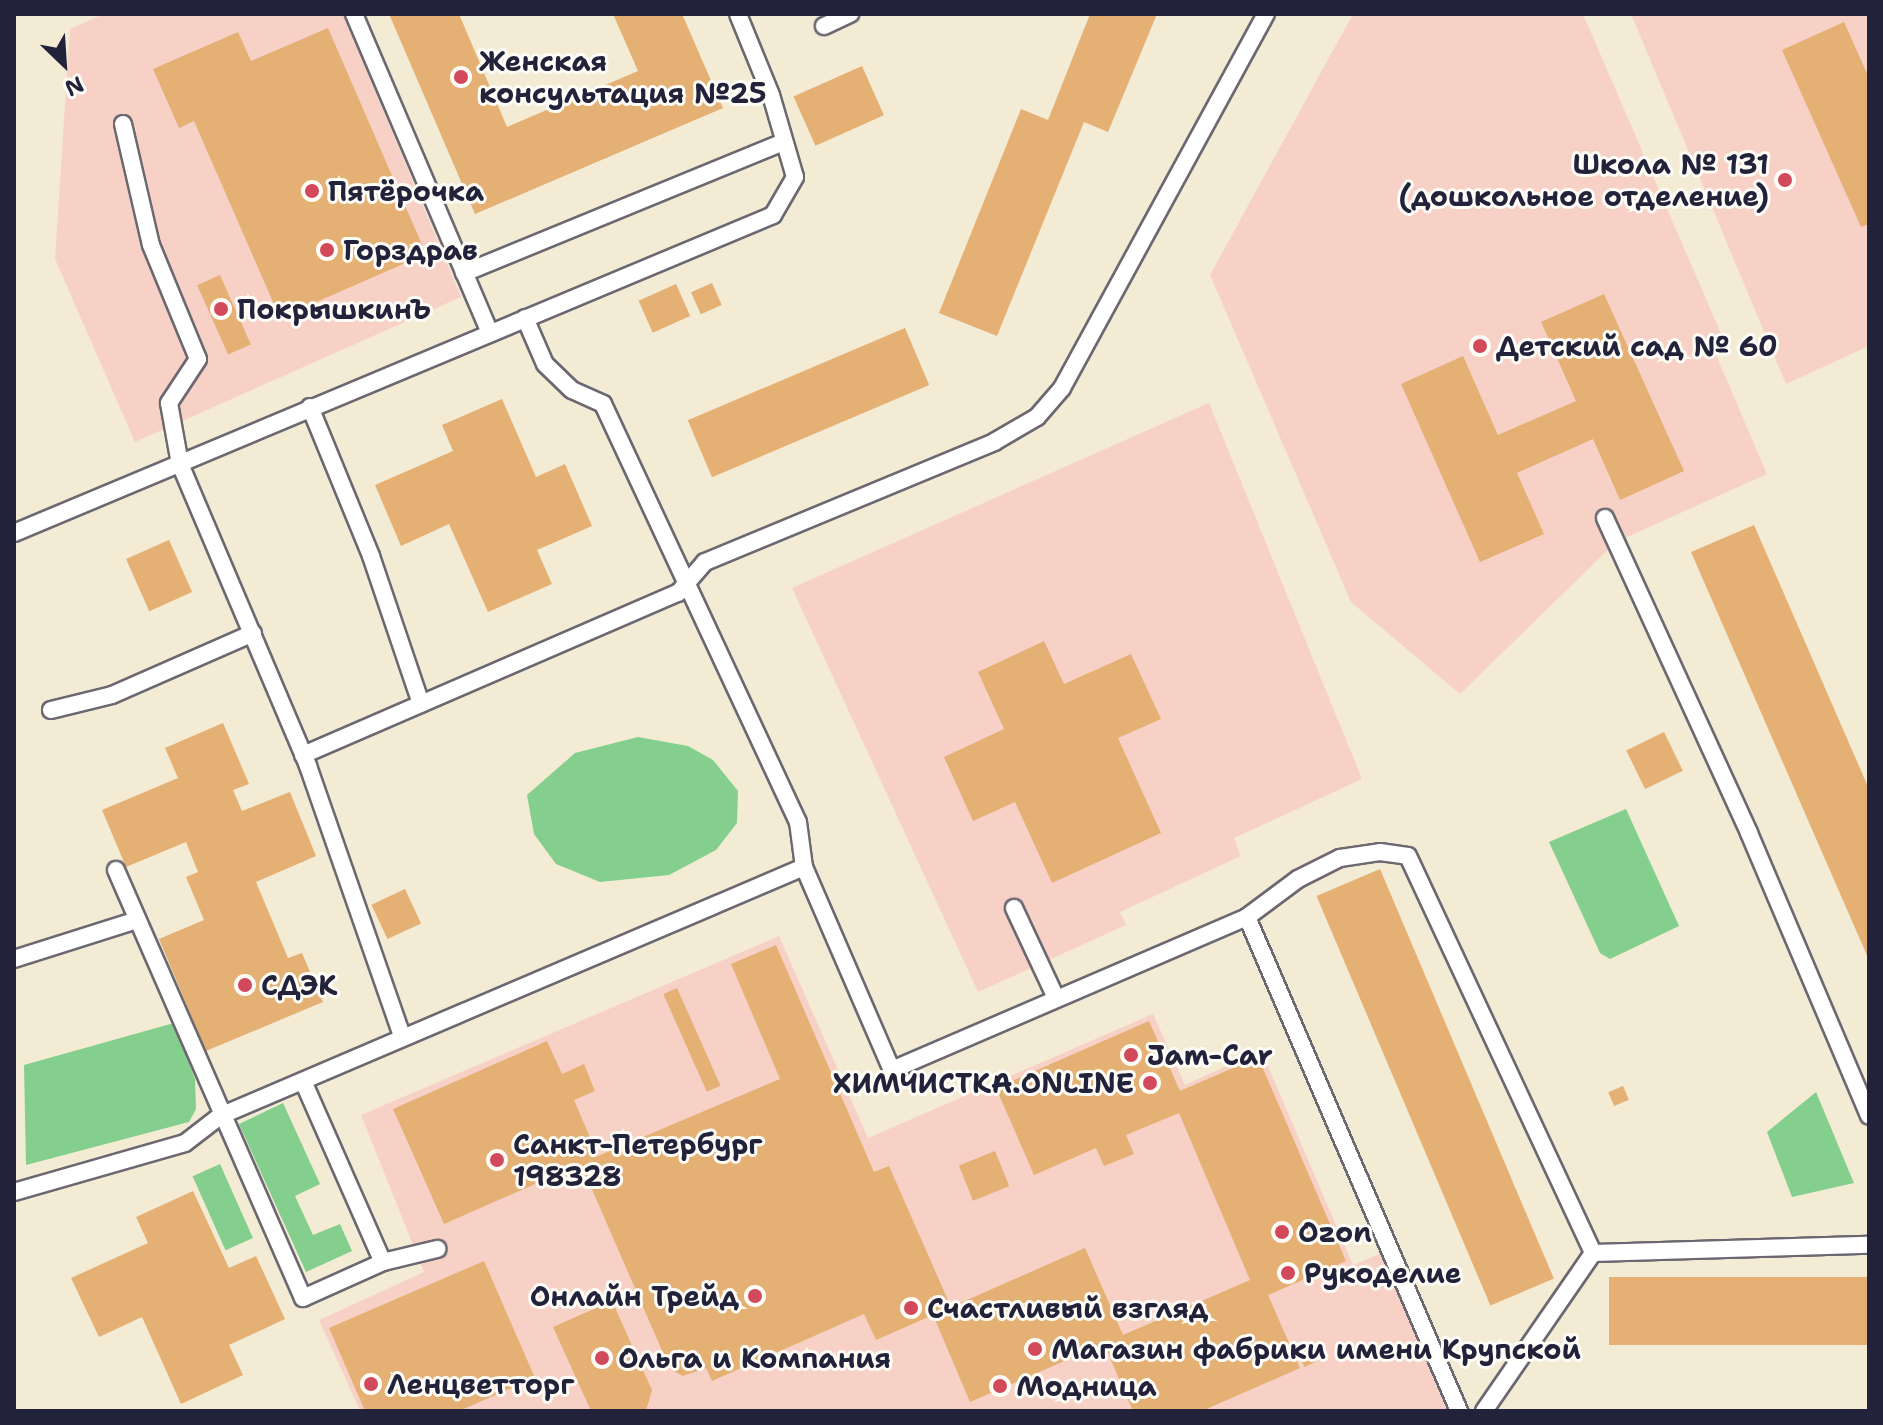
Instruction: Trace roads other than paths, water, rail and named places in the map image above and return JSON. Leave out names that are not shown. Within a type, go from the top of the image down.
[{"type":"lane","points":[[354,14],[490,333]]},
{"type":"lane","points":[[14,533],[773,215],[795,177],[781,143],[771,95],[738,14]]},
{"type":"lane","points":[[824,26],[850,14]]},
{"type":"lane","points":[[303,755],[678,593],[705,562],[994,442],[1037,417],[1062,388],[1266,14]]},
{"type":"lane","points":[[123,124],[151,245],[198,359],[169,403],[180,464],[303,755],[402,1036]]},
{"type":"lane","points":[[464,273],[781,143]]},
{"type":"lane","points":[[525,318],[545,364],[572,390],[603,404],[689,580],[798,822],[804,867],[892,1070],[1247,917],[1298,879],[1340,858],[1380,852],[1408,856],[1593,1253]]},
{"type":"lane","points":[[310,407],[371,556],[421,704]]},
{"type":"lane","points":[[1605,518],[1749,833],[1869,1116]]},
{"type":"lane","points":[[51,710],[112,695],[253,633]]},
{"type":"lane","points":[[14,1192],[185,1143],[220,1116],[804,867]]},
{"type":"lane","points":[[116,870],[220,1116],[303,1298],[383,1262],[437,1249]]},
{"type":"lane","points":[[1014,908],[1056,998]]},
{"type":"lane","points":[[1247,917],[1459,1411]]},
{"type":"lane","points":[[14,959],[137,920]]},
{"type":"lane","points":[[303,1081],[383,1262]]},
{"type":"lane","points":[[1593,1253],[1869,1245]]},
{"type":"lane","points":[[1484,1411],[1593,1253]]},
{"type":"place","name":"Женская консультация №25","points":[[461,77]]},
{"type":"place","name":"Школа № 131 (дошкольное отделение)","points":[[1785,180]]},
{"type":"place","name":"Пятёрочка","points":[[312,191]]},
{"type":"place","name":"Горздрав","points":[[327,250]]},
{"type":"place","name":"ПокрышкинЪ","points":[[221,309]]},
{"type":"place","name":"Детский сад № 60","points":[[1480,346]]},
{"type":"place","name":"СДЭК","points":[[245,985]]},
{"type":"place","name":"Jam-Car","points":[[1131,1055]]},
{"type":"place","name":"ХИМЧИСТКА.ONLINE","points":[[1150,1083]]},
{"type":"place","name":"Санкт-Петербург 198328","points":[[497,1160]]},
{"type":"place","name":"Ozon","points":[[1282,1232]]},
{"type":"place","name":"Рукоделие","points":[[1288,1273]]},
{"type":"place","name":"Онлайн Трейд","points":[[755,1296]]},
{"type":"place","name":"Счастливый взгляд","points":[[911,1308]]},
{"type":"place","name":"Магазин фабрики имени Крупской","points":[[1035,1349]]},
{"type":"place","name":"Ольга и Компания","points":[[602,1358]]},
{"type":"place","name":"Ленцветторг","points":[[371,1384]]},
{"type":"place","name":"Модница","points":[[1000,1386]]}]
